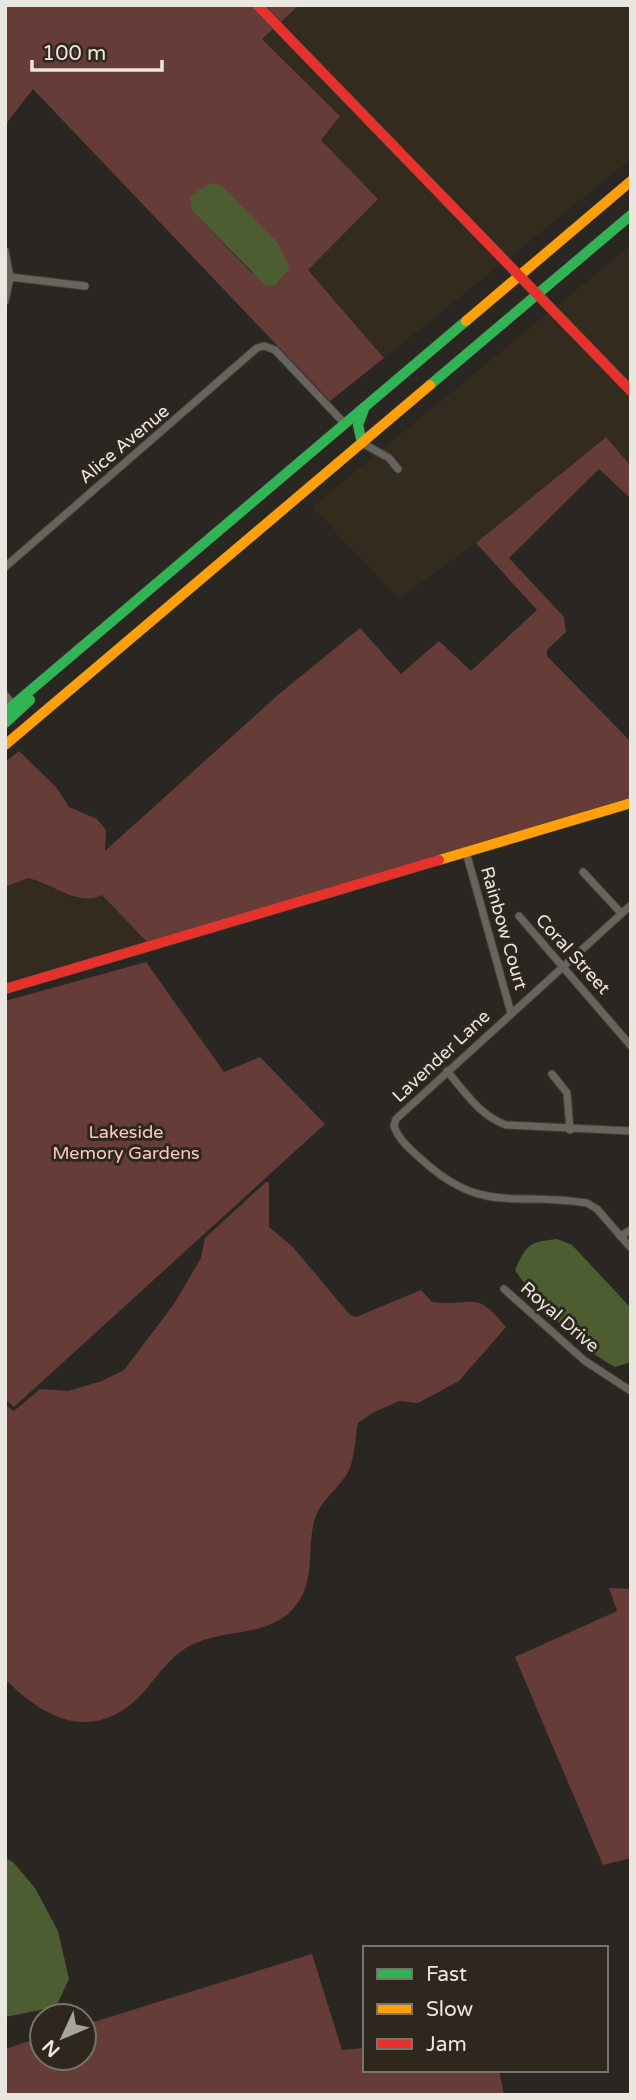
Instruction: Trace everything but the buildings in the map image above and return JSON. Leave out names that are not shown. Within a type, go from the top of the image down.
[{"type":"main road","points":[[257,5],[631,391]]},
{"type":"main road","points":[[5,712],[631,181]]},
{"type":"main road","points":[[5,745],[631,215]]},
{"type":"main road","points":[[362,443],[358,425],[365,407]]},
{"type":"main road","points":[[5,723],[52,680],[62,664]]},
{"type":"main road","points":[[5,989],[631,803]]},
{"type":"street","points":[[5,251],[10,276],[5,301]]},
{"type":"street","points":[[10,276],[85,286]]},
{"type":"street","name":"Alice Avenue","points":[[5,567],[174,424],[246,356],[264,346],[275,350],[295,368],[345,424]]},
{"type":"street","points":[[362,443],[381,452],[398,469]]},
{"type":"street","points":[[5,695],[14,705]]},
{"type":"street","name":"Rainbow Court","points":[[466,852],[511,1013]]},
{"type":"street","points":[[583,872],[621,913]]},
{"type":"street","name":"Lavender Lane","points":[[631,905],[447,1071],[396,1121],[396,1132],[418,1156],[449,1182],[478,1196],[587,1203],[597,1209],[631,1248]]},
{"type":"street","name":"Coral Street","points":[[519,916],[631,1046]]},
{"type":"street","points":[[447,1071],[478,1106],[498,1122],[570,1129],[631,1131]]},
{"type":"street","points":[[552,1074],[567,1093],[570,1129]]},
{"type":"street","points":[[620,1236],[631,1230]]},
{"type":"street","name":"Royal Drive","points":[[504,1289],[585,1361],[631,1391]]},
{"type":"shaded area","points":[[299,5],[631,5],[631,159],[509,258],[281,22]]},
{"type":"shaded area","points":[[273,29],[501,264],[384,358],[308,270],[377,198],[321,140],[340,116],[262,38]]},
{"type":"shaded area","points":[[210,183],[221,185],[278,243],[290,268],[275,285],[266,286],[192,211],[190,196]]},
{"type":"shaded area","points":[[631,245],[631,384],[556,307]]},
{"type":"shaded area","points":[[548,313],[631,398],[631,466],[606,437],[476,543],[399,599],[312,507]]},
{"type":"shaded area","points":[[28,878],[74,898],[102,895],[148,943],[5,984],[5,887]]},
{"type":"shaded area","points":[[557,1239],[572,1245],[631,1308],[631,1362],[615,1367],[588,1349],[547,1311],[515,1270],[530,1246]]},
{"type":"shaded area","points":[[5,1858],[13,1862],[35,1888],[58,1931],[69,1979],[58,2002],[28,2002],[28,2012],[5,2017]]},
{"type":"green space","points":[[5,5],[250,5],[273,29],[262,39],[340,116],[321,140],[378,199],[308,270],[384,358],[330,401],[33,89],[5,125]],"holes":[[[192,211],[278,243],[253,274]]]},
{"type":"green space","points":[[264,5],[299,5],[281,22]]},
{"type":"green space","points":[[606,437],[631,466],[631,499],[599,469],[509,558],[564,617],[566,632],[547,650],[547,656],[631,742],[631,798],[148,943],[102,895],[93,898],[75,896],[28,878],[5,887],[5,762],[19,751],[57,788],[69,807],[97,819],[106,830],[105,851],[279,694],[360,628],[401,674],[439,641],[471,671],[537,610],[476,543]]},
{"type":"green space","name":"Lakeside Memory Gardens","points":[[146,962],[224,1072],[260,1057],[325,1124],[14,1407],[5,1399],[5,1001]]},
{"type":"green space","points":[[269,1182],[269,1227],[292,1246],[350,1315],[356,1317],[421,1290],[432,1302],[480,1303],[506,1327],[459,1381],[418,1403],[399,1401],[372,1413],[358,1423],[349,1470],[325,1501],[314,1522],[303,1595],[286,1615],[260,1628],[200,1641],[186,1648],[168,1663],[142,1694],[124,1709],[107,1718],[89,1722],[71,1721],[54,1715],[37,1706],[5,1679],[5,1405],[14,1411],[40,1389],[68,1391],[102,1381],[124,1370],[174,1304],[201,1258],[205,1238]]},
{"type":"green space","points":[[609,1588],[631,1589],[631,1858],[603,1865],[515,1657],[617,1611]]},
{"type":"green space","points":[[312,1954],[342,2050],[363,2048],[363,2072],[499,2072],[504,2095],[5,2095],[5,2049],[28,2042],[28,2072],[98,2072],[98,2021]]},
{"type":"traffic: fast","points":[[430,385],[631,215]]},
{"type":"traffic: fast","points":[[5,712],[466,321]]},
{"type":"traffic: fast","points":[[362,443],[358,425],[364,409]]},
{"type":"traffic: fast","points":[[5,723],[30,700]]},
{"type":"traffic: slow","points":[[466,321],[631,181]]},
{"type":"traffic: slow","points":[[5,745],[430,385]]},
{"type":"traffic: slow","points":[[439,860],[631,803]]},
{"type":"traffic: jam","points":[[257,5],[537,294]]},
{"type":"traffic: jam","points":[[537,294],[631,391]]},
{"type":"traffic: jam","points":[[5,989],[439,860]]}]
